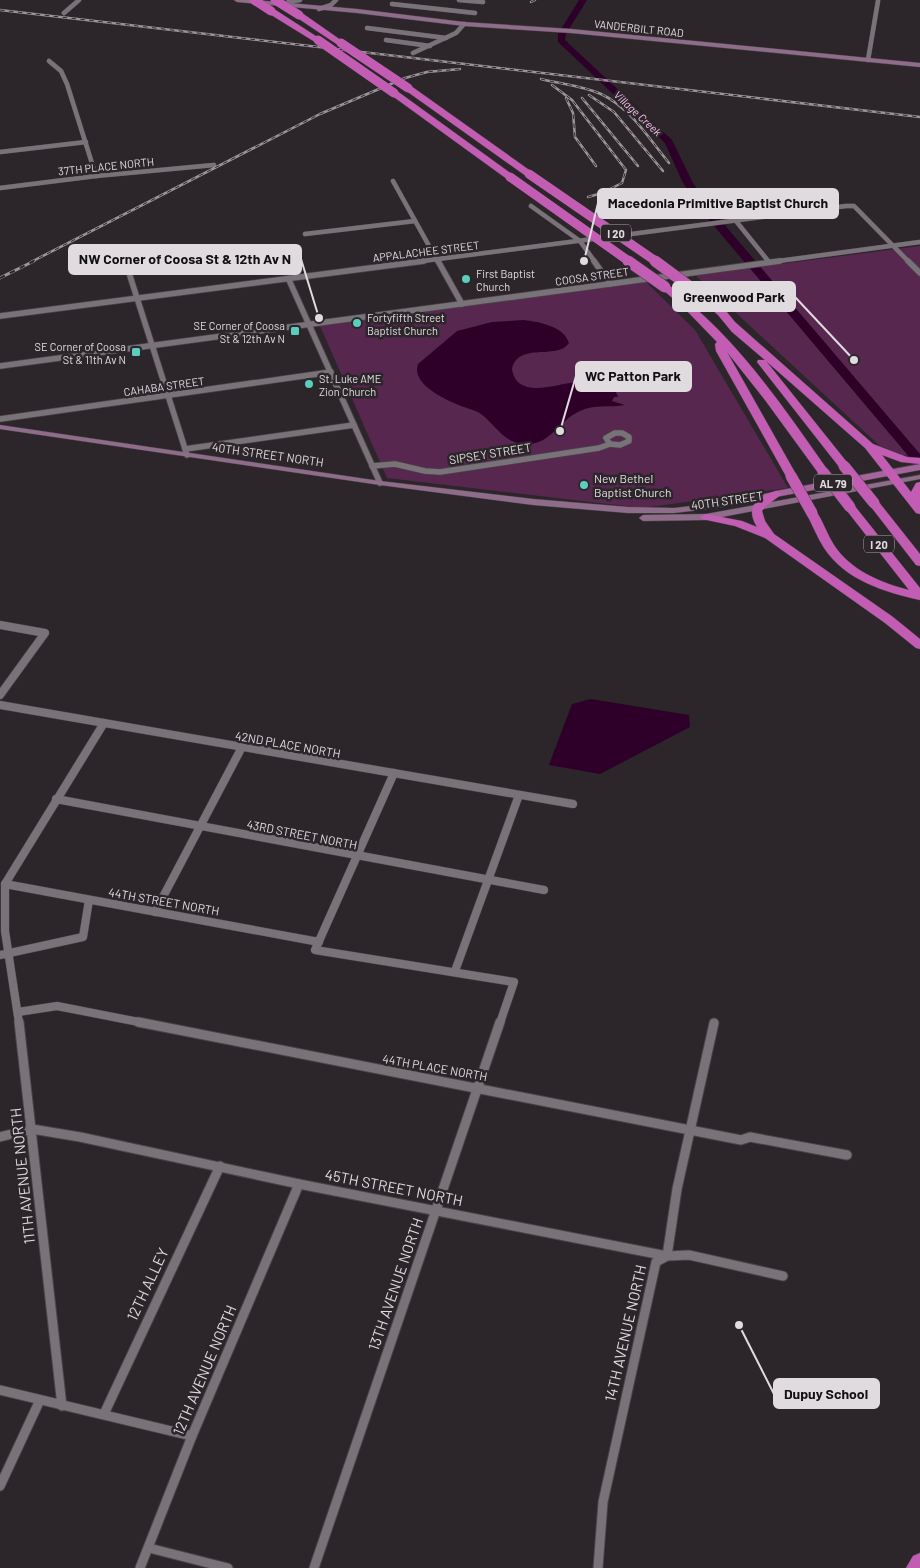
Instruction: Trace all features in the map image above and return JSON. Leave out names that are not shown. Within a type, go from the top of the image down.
[{"type":"highway","name":"I 20","points":[[254,0],[318,40],[394,93],[687,304],[719,335],[920,596]]},
{"type":"highway","name":"I 20","points":[[275,0],[302,5],[342,43],[631,243],[701,294],[731,324],[920,562]]},
{"type":"highway","points":[[731,324],[869,446],[920,510]]},
{"type":"highway","points":[[719,335],[721,351],[830,548],[850,569],[874,582],[920,596]]},
{"type":"highway","points":[[869,446],[888,455],[918,465]]},
{"type":"highway","points":[[920,485],[915,494],[920,510]]},
{"type":"highway","points":[[769,536],[757,519],[756,509],[760,503],[776,494]]},
{"type":"highway","points":[[706,517],[738,523],[769,536],[889,620],[920,645]]},
{"type":"highway","points":[[916,1568],[920,1563]]},
{"type":"main road","name":"AL 79","points":[[776,494],[894,477],[918,465]]},
{"type":"street","points":[[64,13],[79,0]]},
{"type":"street","name":"VANDERBILT ROAD","points":[[237,0],[328,6],[357,11]]},
{"type":"street","name":"VANDERBILT ROAD","points":[[265,0],[288,2],[320,9],[357,11],[464,24],[571,31],[920,65]]},
{"type":"street","points":[[459,0],[483,2]]},
{"type":"street","points":[[320,9],[335,1],[336,6],[346,9]]},
{"type":"street","points":[[868,60],[878,1]]},
{"type":"street","points":[[383,14],[394,2],[475,13]]},
{"type":"street","points":[[413,54],[446,38],[464,24]]},
{"type":"street","points":[[368,28],[446,38]]},
{"type":"street","points":[[386,40],[430,46]]},
{"type":"street","points":[[49,61],[61,70],[96,176]]},
{"type":"street","points":[[0,152],[86,142]]},
{"type":"street","name":"37TH PLACE NORTH","points":[[0,188],[96,176],[214,165]]},
{"type":"street","points":[[393,181],[462,304]]},
{"type":"street","points":[[531,206],[580,241],[610,284]]},
{"type":"street","name":"APPALACHEE STREET","points":[[0,316],[854,206],[893,246]]},
{"type":"street","points":[[305,234],[415,221]]},
{"type":"street","points":[[733,221],[766,262]]},
{"type":"street","name":"COOSA STREET","points":[[0,366],[920,242]]},
{"type":"street","points":[[893,246],[920,273]]},
{"type":"street","points":[[130,276],[186,452],[354,425]]},
{"type":"street","points":[[289,280],[380,483]]},
{"type":"street","name":"CAHABA STREET","points":[[0,419],[330,372]]},
{"type":"street","name":"40TH STREET NORTH","points":[[0,428],[186,452],[380,483],[533,502]]},
{"type":"street","name":"SIPSEY STREET","points":[[372,466],[395,464],[440,472],[599,448],[610,444]]},
{"type":"street","name":"AL 79","points":[[894,477],[920,477]]},
{"type":"street","name":"40TH STREET","points":[[688,514],[706,517],[756,509],[894,477]]},
{"type":"street","name":"40TH STREET","points":[[533,502],[549,506],[637,518],[688,514],[776,494]]},
{"type":"street","points":[[0,625],[45,633],[0,695]]},
{"type":"street","name":"42ND PLACE NORTH","points":[[0,706],[573,804]]},
{"type":"street","points":[[5,884],[104,723]]},
{"type":"street","points":[[155,912],[242,748]]},
{"type":"street","points":[[317,946],[394,773]]},
{"type":"street","points":[[455,971],[519,795]]},
{"type":"street","name":"43RD STREET NORTH","points":[[56,799],[544,890]]},
{"type":"street","name":"44TH STREET NORTH","points":[[5,884],[155,912],[317,946],[514,982]]},
{"type":"street","name":"11TH AVENUE NORTH","points":[[5,884],[1,900],[4,954],[18,1012],[62,1406]]},
{"type":"street","points":[[4,954],[82,937],[89,900]]},
{"type":"street","name":"13TH AVENUE NORTH","points":[[314,1568],[514,982]]},
{"type":"street","name":"44TH PLACE NORTH","points":[[18,1012],[57,1006],[741,1140],[750,1137],[847,1155]]},
{"type":"street","name":"14TH AVENUE NORTH","points":[[598,1568],[603,1502],[607,1483],[656,1262],[667,1256],[677,1189],[692,1130],[714,1023]]},
{"type":"street","name":"45TH STREET NORTH","points":[[0,1137],[32,1129],[436,1211],[667,1256],[689,1255],[783,1276]]},
{"type":"street","name":"12TH ALLEY","points":[[104,1414],[220,1166]]},
{"type":"street","name":"12TH AVENUE NORTH","points":[[140,1568],[192,1436],[299,1184]]},
{"type":"street","points":[[0,1390],[192,1436]]},
{"type":"street","points":[[0,1486],[40,1400]]},
{"type":"street","points":[[149,1548],[228,1568]]},
{"type":"shaded area","points":[[920,246],[920,456],[903,455],[880,446],[695,275]]},
{"type":"shaded area","points":[[645,281],[695,330],[788,488],[642,508],[387,478],[320,326]]},
{"type":"shaded area","points":[[524,320],[557,329],[566,337],[569,343],[556,351],[530,353],[516,361],[512,369],[515,379],[522,385],[539,388],[577,382],[597,383],[615,390],[618,397],[614,397],[612,401],[625,405],[597,407],[580,411],[567,419],[544,439],[530,444],[521,444],[502,435],[478,412],[436,394],[419,377],[417,371],[418,364],[457,331],[492,322]]},
{"type":"shaded area","points":[[591,699],[689,715],[690,727],[600,774],[549,765],[572,704]]},
{"type":"waterway","name":"Village Creek","points":[[583,0],[562,34],[561,40],[669,142],[687,181],[702,205],[920,462]]},
{"type":"railway","points":[[531,2],[535,0]]},
{"type":"railway","points":[[0,10],[920,117]]},
{"type":"railway","points":[[31,262],[320,114],[405,78],[427,72],[460,69]]},
{"type":"railway","points":[[541,79],[587,89],[612,100],[639,125],[669,163]]},
{"type":"railway","points":[[552,85],[572,100],[626,170],[622,183],[602,193]]},
{"type":"railway","points":[[589,95],[614,112],[663,171]]},
{"type":"railway","points":[[566,98],[573,113],[575,137],[596,166]]},
{"type":"railway","points":[[582,98],[638,166]]},
{"type":"railway","points":[[602,193],[609,191]]},
{"type":"railway","points":[[588,197],[602,193]]},
{"type":"railway","points":[[0,278],[34,261]]},
{"type":"place","name":"Macedonia Primitive Baptist Church","points":[[584,261]]},
{"type":"place","name":"First Baptist Church","points":[[466,279]]},
{"type":"place","name":"NW Corner of Coosa St & 12th Av N","points":[[319,318]]},
{"type":"place","name":"Fortyfifth Street Baptist Church","points":[[357,323]]},
{"type":"place","name":"SE Corner of Coosa St & 12th Av N","points":[[295,331]]},
{"type":"place","name":"SE Corner of Coosa St & 11th Av N","points":[[136,352]]},
{"type":"place","name":"Greenwood Park","points":[[854,360]]},
{"type":"place","name":"St. Luke AME Zion Church","points":[[309,384]]},
{"type":"place","name":"WC Patton Park","points":[[560,431]]},
{"type":"place","name":"New Bethel Baptist Church","points":[[584,485]]},
{"type":"place","name":"Dupuy School","points":[[739,1325]]}]
